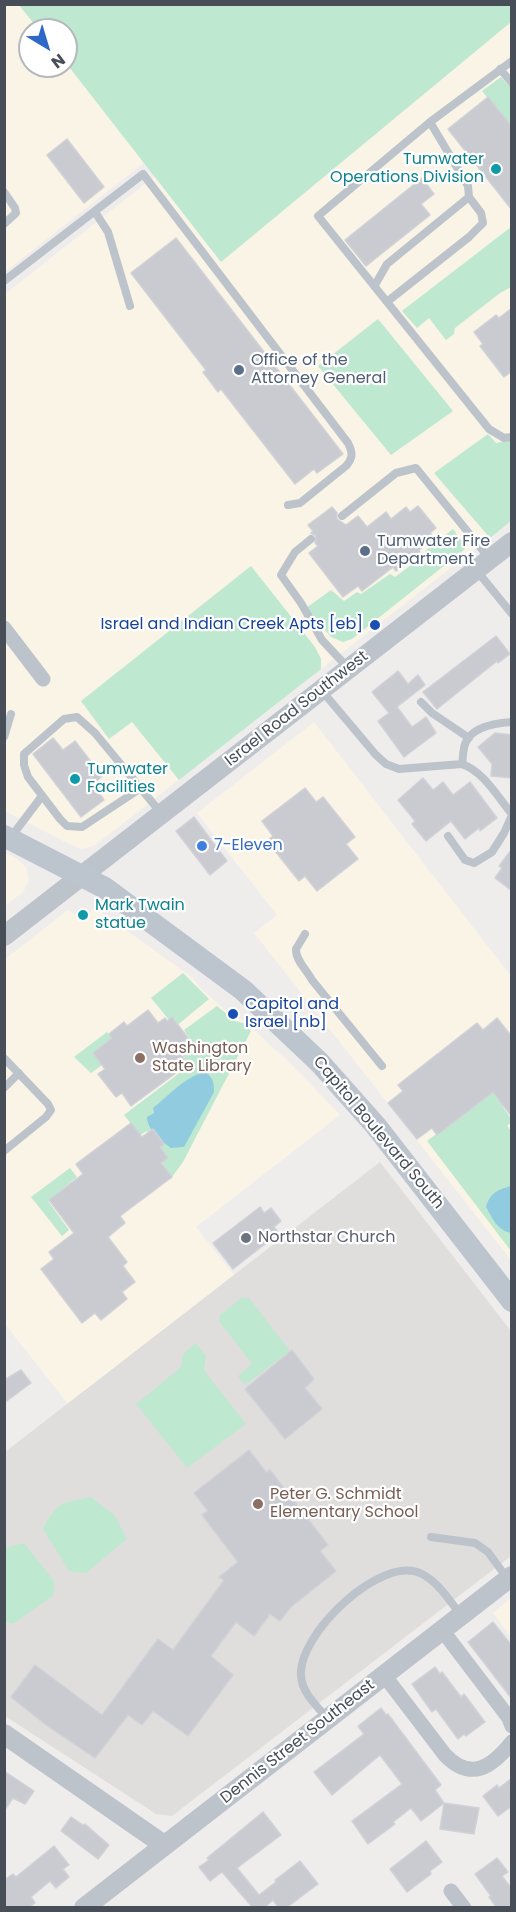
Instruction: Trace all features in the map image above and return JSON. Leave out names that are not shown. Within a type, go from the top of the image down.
[{"type":"main road","name":"Capitol Boulevard South","points":[[7,837],[105,888],[243,990],[292,1034],[376,1126],[512,1301]]},
{"type":"street","name":"Israel Road Southwest","points":[[4,936],[512,542]]},
{"type":"street","points":[[4,628],[43,679]]},
{"type":"street","name":"Dennis Street Southeast","points":[[84,1908],[510,1578]]},
{"type":"street","points":[[442,1630],[509,1718],[512,1726]]},
{"type":"street","points":[[384,1675],[455,1765],[465,1770],[479,1770],[492,1762],[512,1742]]},
{"type":"street","points":[[4,1734],[164,1845]]},
{"type":"street","points":[[451,1891],[464,1908]]},
{"type":"lane","points":[[512,61],[430,122],[318,216],[489,429],[504,438],[512,437]]},
{"type":"lane","points":[[500,69],[512,83]]},
{"type":"lane","points":[[388,301],[469,237],[483,223],[482,213],[469,197],[468,186],[430,122]]},
{"type":"lane","points":[[4,281],[143,174],[352,450],[352,459],[346,466],[300,502],[288,505]]},
{"type":"lane","points":[[4,192],[13,203],[16,213],[4,224]]},
{"type":"lane","points":[[375,285],[387,264],[469,197]]},
{"type":"lane","points":[[94,212],[108,232],[130,306]]},
{"type":"lane","points":[[342,516],[396,473],[416,468],[483,565],[512,614]]},
{"type":"lane","points":[[312,539],[295,552],[281,575],[301,603],[322,640],[349,669]]},
{"type":"lane","points":[[322,690],[386,764],[399,769],[462,764],[471,767],[483,777],[512,814],[492,852],[474,863],[465,860],[448,836]]},
{"type":"lane","points":[[421,702],[432,713],[469,738]]},
{"type":"lane","points":[[4,737],[11,714]]},
{"type":"lane","points":[[141,788],[82,827],[67,826],[28,777],[24,765],[24,754],[64,719],[77,717],[83,721],[141,788],[162,814]]},
{"type":"lane","points":[[462,764],[465,742],[478,729],[498,723],[512,722]]},
{"type":"lane","points":[[7,837],[42,796]]},
{"type":"lane","points":[[305,934],[296,949],[298,960],[307,970],[312,981],[382,1066]]},
{"type":"lane","points":[[4,1058],[51,1110],[46,1118],[4,1151]]},
{"type":"lane","points":[[4,1088],[19,1073]]},
{"type":"lane","points":[[431,1537],[475,1543],[488,1552],[510,1578]]},
{"type":"lane","points":[[327,1719],[304,1686],[301,1676],[303,1660],[311,1642],[327,1620],[349,1598],[378,1578],[406,1570],[422,1573],[434,1583],[461,1616]]},
{"type":"shaded area","points":[[5,5],[19,5],[29,18],[18,18],[18,78],[78,78],[145,162],[5,272]]},
{"type":"shaded area","points":[[511,22],[511,521],[94,846],[82,849],[71,845],[5,811],[5,294],[155,176],[221,262]]},
{"type":"shaded area","points":[[314,722],[511,976],[511,1260],[254,933],[277,915],[197,813]]},
{"type":"shaded area","points":[[5,853],[18,859],[27,869],[29,881],[23,892],[5,906]]},
{"type":"shaded area","points":[[94,907],[193,978],[203,991],[235,1018],[242,1019],[292,1065],[340,1115],[196,1227],[234,1275],[68,1404],[5,1324],[5,959],[68,910],[80,918],[87,917]]},
{"type":"shaded area","name":"Peter G. Schmidt Elementary School","points":[[380,1162],[511,1331],[511,1556],[172,1816],[156,1814],[5,1716],[5,1452]]},
{"type":"shaded area","points":[[511,1598],[511,1637],[493,1613]]},
{"type":"green space","points":[[511,4],[511,22],[221,262],[78,78],[78,18],[29,18],[19,5]]},
{"type":"green space","points":[[501,77],[508,85],[511,83],[511,127],[482,91]]},
{"type":"green space","points":[[511,227],[511,287],[455,328],[454,334],[446,340],[429,318],[417,328],[402,311]]},
{"type":"green space","points":[[378,319],[453,411],[391,455],[318,366]]},
{"type":"green space","points":[[488,434],[496,443],[511,440],[511,521],[490,538],[434,473]]},
{"type":"green space","points":[[453,529],[465,549],[352,639],[343,642],[331,637],[306,608],[331,590],[344,601],[357,592],[361,594],[390,574],[395,577],[425,555],[425,551]]},
{"type":"green space","points":[[251,566],[315,647],[321,659],[321,669],[179,780],[132,722],[109,739],[81,701]]},
{"type":"green space","points":[[183,973],[209,999],[175,1027],[151,998]]},
{"type":"green space","points":[[217,1006],[251,1031],[183,1162],[172,1177],[162,1163],[168,1158],[147,1131],[140,1135],[124,1115],[190,1065],[180,1052],[185,1047],[182,1043],[189,1038],[184,1030]]},
{"type":"green space","points":[[107,1032],[112,1038],[93,1053],[102,1065],[91,1073],[74,1057]]},
{"type":"green space","points":[[511,1077],[511,1101],[503,1107],[511,1119],[507,1126],[512,1132],[511,1251],[427,1141]]},
{"type":"green space","points":[[70,1168],[77,1177],[48,1201],[69,1230],[62,1236],[31,1197]]},
{"type":"green space","points":[[241,1298],[249,1298],[290,1351],[245,1385],[238,1376],[252,1364],[219,1321],[220,1315]]},
{"type":"green space","points":[[196,1343],[206,1356],[204,1370],[246,1424],[187,1468],[136,1404],[181,1367],[183,1354]]},
{"type":"green space","points":[[91,1497],[115,1516],[127,1539],[86,1573],[69,1571],[43,1529],[52,1513],[61,1505]]},
{"type":"green space","points":[[24,1543],[54,1581],[54,1595],[13,1624],[5,1621],[5,1548]]},
{"type":"water","points":[[205,1072],[212,1080],[214,1092],[184,1147],[171,1148],[152,1131],[147,1117],[154,1113],[153,1108],[178,1087]]},
{"type":"water","points":[[512,1186],[511,1233],[499,1227],[486,1207],[495,1193]]},
{"type":"building","name":"Tumwater Operations Division","points":[[488,97],[512,127],[512,210],[448,129]]},
{"type":"building","points":[[67,139],[104,187],[84,203],[47,155]]},
{"type":"building","points":[[422,178],[434,194],[421,204],[430,215],[366,266],[345,240]]},
{"type":"building","points":[[176,238],[343,454],[317,473],[314,469],[295,484],[221,389],[218,392],[203,372],[206,370],[131,273]]},
{"type":"building","points":[[512,308],[512,371],[504,377],[480,346],[483,344],[474,332],[496,315],[499,318]]},
{"type":"building","name":"Tumwater Fire Department","points":[[418,506],[436,528],[430,533],[434,538],[396,571],[393,567],[362,591],[358,586],[343,597],[309,553],[318,546],[315,543],[316,536],[311,533],[313,531],[308,525],[332,507],[337,513],[337,519],[346,525],[358,516],[367,527],[386,512],[391,519],[406,507],[410,512]]},
{"type":"building","points":[[496,636],[510,654],[498,663],[497,661],[437,709],[423,692]]},
{"type":"building","points":[[398,671],[408,684],[418,675],[425,685],[397,707],[412,727],[426,717],[436,733],[404,757],[378,721],[389,713],[372,692]]},
{"type":"building","points":[[495,733],[512,735],[512,778],[491,776],[492,764],[478,747]]},
{"type":"building","name":"Tumwater Facilities","points":[[53,738],[63,750],[75,741],[102,776],[97,781],[102,787],[97,790],[104,800],[81,817],[33,754]]},
{"type":"building","points":[[423,778],[433,790],[443,782],[453,795],[470,782],[497,818],[465,839],[451,821],[426,841],[412,824],[415,821],[398,800]]},
{"type":"building","points":[[305,788],[316,802],[323,797],[355,837],[346,844],[358,859],[317,891],[305,876],[299,881],[267,841],[273,836],[262,821]]},
{"type":"building","name":"7-Eleven","points":[[194,817],[227,861],[210,875],[176,831]]},
{"type":"building","points":[[512,849],[512,891],[495,878],[502,868],[499,866]]},
{"type":"building","name":"Washington State Library","points":[[148,1010],[158,1023],[165,1018],[167,1021],[172,1017],[188,1038],[178,1051],[188,1064],[131,1106],[122,1093],[116,1097],[98,1074],[105,1069],[93,1053],[112,1038],[109,1034],[124,1022],[127,1026]]},
{"type":"building","points":[[497,1018],[512,1037],[512,1117],[493,1092],[437,1135],[432,1128],[417,1139],[388,1103],[403,1091],[398,1085],[477,1023],[483,1030]]},
{"type":"building","points":[[131,1123],[142,1137],[153,1129],[164,1144],[160,1147],[168,1158],[161,1163],[172,1177],[120,1216],[125,1223],[108,1237],[127,1262],[123,1266],[135,1282],[122,1292],[127,1299],[101,1320],[95,1313],[82,1323],[41,1269],[54,1259],[49,1252],[74,1233],[49,1200],[83,1174],[76,1164]]},
{"type":"building","name":"Northstar Church","points":[[260,1207],[264,1213],[271,1208],[281,1221],[274,1227],[279,1233],[233,1269],[213,1243]]},
{"type":"building","points":[[292,1350],[314,1379],[305,1388],[322,1409],[285,1439],[245,1389]]},
{"type":"building","points":[[21,1370],[31,1383],[4,1403],[4,1380]]},
{"type":"building","points":[[249,1450],[266,1472],[270,1470],[328,1545],[320,1551],[336,1571],[291,1607],[280,1621],[270,1614],[254,1636],[236,1622],[211,1656],[233,1675],[188,1736],[153,1711],[142,1725],[128,1715],[95,1758],[46,1725],[11,1697],[35,1665],[102,1715],[158,1639],[173,1650],[224,1580],[219,1577],[238,1562],[202,1515],[208,1511],[194,1493]]},
{"type":"building","points":[[493,1622],[512,1646],[512,1699],[468,1642]]},
{"type":"building","points":[[435,1667],[440,1674],[442,1672],[461,1697],[464,1694],[485,1722],[466,1736],[464,1734],[458,1739],[436,1709],[432,1712],[412,1684]]},
{"type":"building","points":[[381,1708],[386,1715],[388,1714],[441,1785],[435,1790],[444,1803],[421,1821],[411,1808],[393,1822],[395,1824],[368,1844],[352,1821],[402,1784],[380,1755],[332,1795],[314,1772],[364,1734],[358,1726]]},
{"type":"building","points":[[4,1771],[34,1791],[25,1804],[13,1798],[4,1811]]},
{"type":"building","points":[[512,1778],[512,1806],[498,1816],[483,1796],[497,1785],[499,1788]]},
{"type":"building","points":[[444,1803],[479,1808],[474,1834],[440,1829]]},
{"type":"building","points":[[263,1812],[281,1835],[237,1868],[259,1895],[300,1861],[318,1884],[286,1908],[279,1908],[273,1900],[264,1908],[253,1908],[222,1872],[210,1881],[199,1867]]},
{"type":"building","points":[[71,1817],[85,1824],[109,1845],[98,1859],[61,1831]]},
{"type":"building","points":[[426,1841],[442,1862],[430,1871],[431,1874],[407,1892],[390,1869]]},
{"type":"building","points":[[54,1846],[69,1865],[63,1869],[69,1877],[56,1888],[50,1881],[31,1897],[35,1903],[28,1908],[4,1908],[4,1880],[13,1874],[16,1877]]},
{"type":"building","points":[[497,1858],[508,1872],[502,1876],[512,1889],[512,1908],[497,1908],[475,1874]]},
{"type":"place","name":"Tumwater Operations Division","points":[[496,169]]},
{"type":"place","name":"Office of the Attorney General","points":[[239,370]]},
{"type":"place","name":"Tumwater Fire Department","points":[[365,551]]},
{"type":"place","name":"Israel and Indian Creek Apts [eb]","points":[[375,625]]},
{"type":"place","name":"Tumwater Facilities","points":[[75,779]]},
{"type":"place","name":"7-Eleven","points":[[202,846]]},
{"type":"place","name":"Mark Twain statue","points":[[83,915]]},
{"type":"place","name":"Capitol and Israel [nb]","points":[[233,1014]]},
{"type":"place","name":"Washington State Library","points":[[140,1058]]},
{"type":"place","name":"Northstar Church","points":[[246,1238]]},
{"type":"place","name":"Peter G. Schmidt Elementary School","points":[[258,1504]]}]
